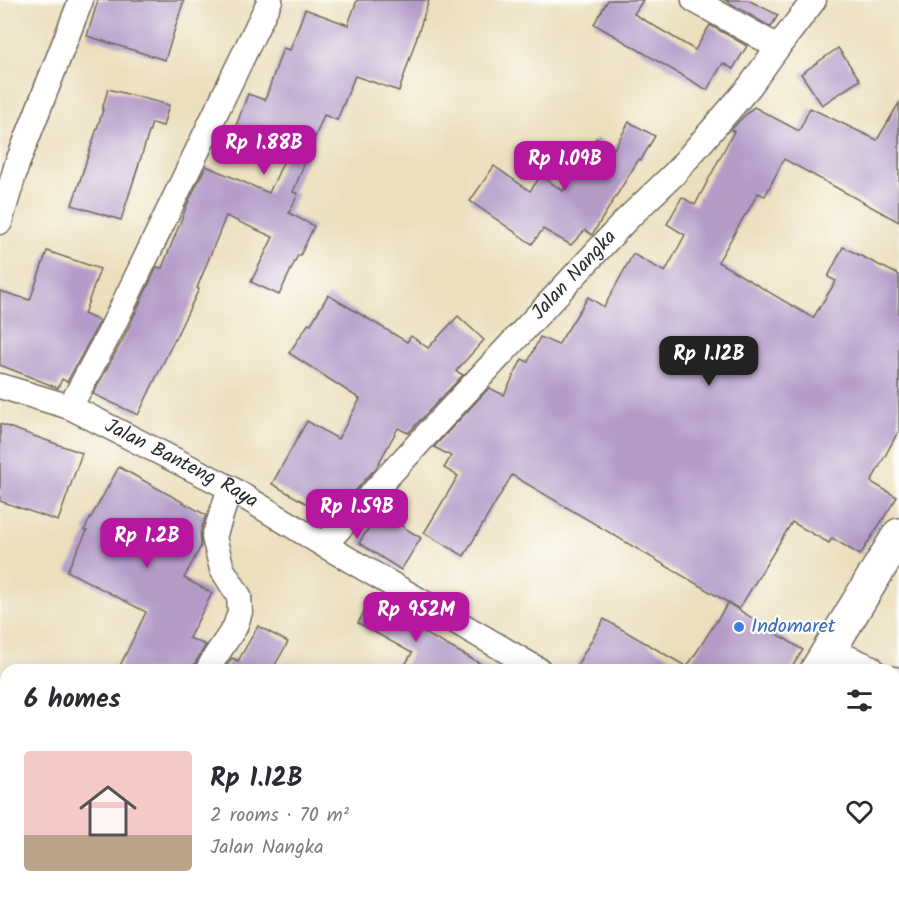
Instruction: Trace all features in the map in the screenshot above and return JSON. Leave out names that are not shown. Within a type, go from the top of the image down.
[{"type":"main road","points":[[822,661],[899,535]]},
{"type":"street","points":[[0,222],[17,164],[81,0]]},
{"type":"street","points":[[70,407],[109,334],[270,0]]},
{"type":"street","points":[[694,0],[778,47]]},
{"type":"street","name":"Jalan Nangka","points":[[324,545],[610,237],[674,174],[750,86],[814,0]]},
{"type":"street","name":"Jalan Banteng Raya","points":[[0,386],[70,407],[230,488],[529,664]]},
{"type":"street","points":[[211,664],[235,627],[240,612],[238,596],[222,569],[214,537],[230,488]]},
{"type":"street","points":[[822,661],[838,664]]},
{"type":"building","points":[[98,0],[184,0],[165,60],[87,36]]},
{"type":"building","points":[[357,0],[429,0],[399,91],[355,76],[337,120],[324,115],[293,192],[298,194],[289,213],[314,226],[279,295],[251,282],[273,237],[226,216],[197,288],[199,289],[138,415],[93,394],[122,341],[157,267],[162,268],[188,203],[206,166],[269,193],[288,152],[234,131],[248,94],[265,100],[283,48],[290,50],[305,9],[348,25]]},
{"type":"building","points":[[608,0],[643,0],[634,14],[695,50],[710,25],[747,46],[733,69],[723,63],[707,90],[594,24]]},
{"type":"building","points":[[725,0],[748,0],[778,15],[771,27]]},
{"type":"building","points":[[838,48],[860,80],[822,105],[801,74]]},
{"type":"building","points":[[108,89],[169,105],[163,126],[152,123],[121,220],[72,205]]},
{"type":"building","points":[[899,103],[899,222],[784,159],[765,196],[758,193],[718,262],[813,318],[836,281],[828,277],[843,247],[899,275],[899,430],[871,482],[897,497],[860,555],[832,538],[829,543],[792,522],[739,609],[512,475],[464,556],[424,533],[458,476],[444,468],[451,456],[434,447],[489,388],[504,395],[522,359],[528,362],[540,337],[558,345],[588,297],[604,307],[633,254],[665,272],[685,235],[667,224],[682,197],[695,205],[734,131],[731,130],[754,107],[799,131],[810,108],[877,140]]},
{"type":"building","points":[[629,122],[655,136],[592,235],[585,230],[571,245],[543,229],[532,244],[470,201],[494,166],[530,191],[541,176],[563,191],[596,138],[614,149]]},
{"type":"building","points":[[47,251],[100,269],[84,314],[100,321],[67,382],[62,379],[58,388],[0,365],[0,291],[30,300]]},
{"type":"building","points":[[328,295],[407,342],[411,336],[428,348],[458,316],[484,340],[456,371],[463,375],[408,433],[398,428],[376,468],[339,508],[322,498],[316,509],[272,484],[307,421],[338,439],[360,399],[289,353],[309,323],[311,324]]},
{"type":"building","points":[[0,424],[82,453],[58,521],[0,501]]},
{"type":"building","points":[[119,467],[206,515],[200,533],[201,546],[184,578],[212,593],[189,638],[206,645],[195,664],[121,664],[146,612],[67,571],[87,531],[84,530]]},
{"type":"building","points":[[379,512],[421,538],[401,570],[359,543]]},
{"type":"building","points":[[370,601],[481,664],[406,664],[412,653],[358,623]]},
{"type":"building","name":"Indomaret","points":[[728,603],[803,650],[794,664],[689,664]]},
{"type":"building","name":"Indomaret","points":[[604,619],[682,664],[578,664]]},
{"type":"building","points":[[258,626],[288,642],[275,664],[228,664],[232,658],[238,661]]},
{"type":"place","name":"Indomaret","points":[[739,627]]}]
